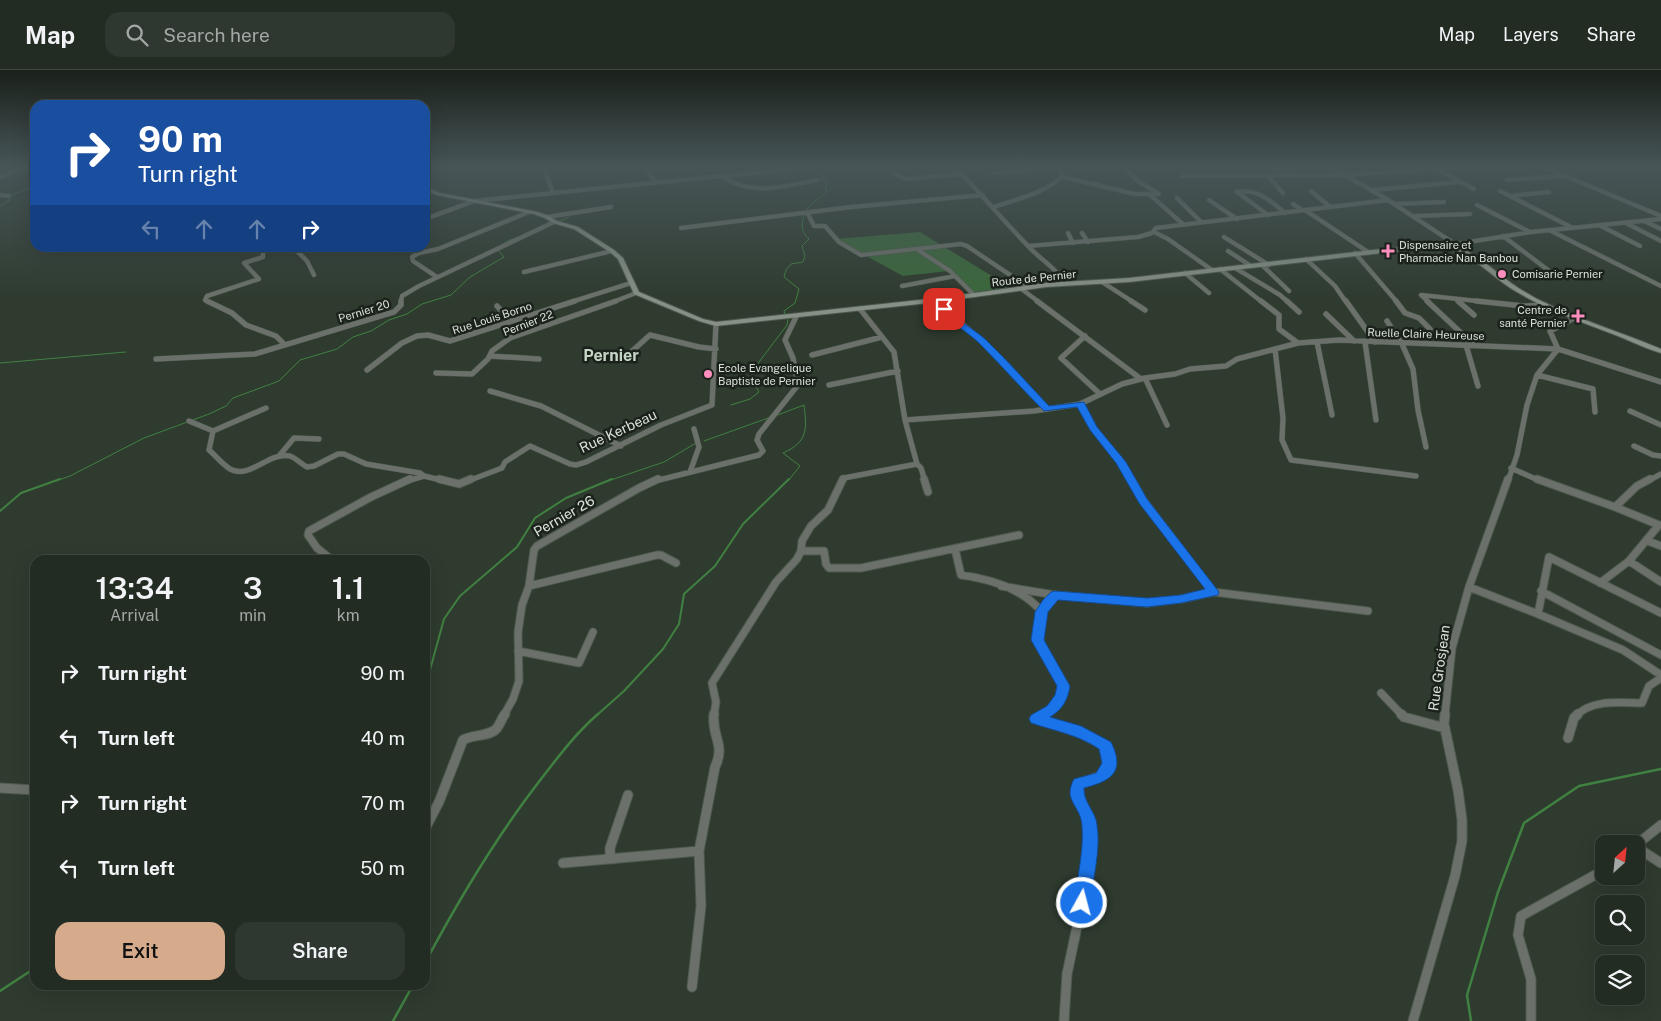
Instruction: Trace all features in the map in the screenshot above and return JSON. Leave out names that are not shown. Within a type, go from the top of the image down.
[{"type":"street","points":[[430,217],[451,209]]},
{"type":"street","points":[[516,209],[547,217],[554,222],[576,228],[612,251],[620,258],[636,293]]},
{"type":"street","points":[[547,217],[601,209]]},
{"type":"street","points":[[681,228],[840,209]]},
{"type":"street","points":[[996,209],[1028,246],[1054,268],[1064,283]]},
{"type":"street","points":[[1166,209],[1184,225]]},
{"type":"street","points":[[1188,209],[1201,222]]},
{"type":"street","points":[[1223,209],[1237,219]]},
{"type":"street","points":[[1260,209],[1268,215]]},
{"type":"street","points":[[1280,209],[1285,213]]},
{"type":"street","points":[[1154,232],[1154,228],[1307,209]]},
{"type":"street","points":[[1403,209],[1517,290],[1545,306],[1661,351]]},
{"type":"street","points":[[1486,209],[1531,232]]},
{"type":"street","points":[[1535,209],[1572,228]]},
{"type":"street","points":[[1643,209],[1661,217]]},
{"type":"street","points":[[1303,210],[1368,252]]},
{"type":"street","points":[[430,251],[529,212]]},
{"type":"street","points":[[808,214],[814,226],[825,226],[839,242],[859,255],[918,250],[954,244],[964,245],[1028,287]]},
{"type":"street","points":[[1414,216],[1470,214]]},
{"type":"street","points":[[1452,244],[1531,232],[1626,223],[1661,217]]},
{"type":"street","points":[[1643,221],[1661,229]]},
{"type":"street","name":"Pernier 20","points":[[156,359],[255,354],[394,312],[401,305],[402,296],[437,277],[554,222]]},
{"type":"street","points":[[1626,223],[1661,241]]},
{"type":"street","points":[[1599,225],[1640,246]]},
{"type":"street","points":[[1550,230],[1661,286]]},
{"type":"street","points":[[1028,246],[1138,237],[1154,232],[1168,239],[1212,270]]},
{"type":"street","points":[[1068,233],[1073,243]]},
{"type":"street","points":[[1082,233],[1088,242]]},
{"type":"street","points":[[1503,236],[1548,270]]},
{"type":"street","points":[[1224,237],[1265,265],[1290,291]]},
{"type":"street","name":"Route de Pernier","points":[[636,293],[672,309],[716,324],[796,317],[1064,283],[1102,282],[1265,265],[1355,253],[1452,244]]},
{"type":"street","points":[[918,250],[955,276],[974,295]]},
{"type":"street","points":[[524,272],[612,251]]},
{"type":"street","points":[[1228,251],[1250,266]]},
{"type":"street","points":[[263,252],[263,257],[244,263],[259,279],[207,296],[205,300],[232,313],[246,325],[276,336],[285,346]]},
{"type":"street","points":[[298,252],[306,261],[314,275]]},
{"type":"street","points":[[424,252],[419,253],[412,259],[437,277]]},
{"type":"street","points":[[1355,253],[1378,278],[1405,313],[1419,318],[1430,329]]},
{"type":"street","points":[[1306,259],[1335,286],[1375,342]]},
{"type":"street","points":[[1235,268],[1280,295],[1299,312]]},
{"type":"street","points":[[1220,269],[1279,315],[1279,329],[1298,343]]},
{"type":"street","points":[[1185,273],[1208,293]]},
{"type":"street","points":[[902,286],[955,276]]},
{"type":"street","points":[[1102,282],[1145,310]]},
{"type":"street","name":"Rue Louis Borno","points":[[367,370],[396,348],[420,335],[430,336],[443,342],[450,341],[505,325],[631,283]]},
{"type":"street","points":[[1020,288],[1143,378],[1167,425]]},
{"type":"street","name":"Pernier 22","points":[[436,373],[470,374],[490,356],[492,351],[510,338],[596,309],[636,293]]},
{"type":"street","points":[[1474,345],[1421,295],[1530,307],[1545,306]]},
{"type":"street","points":[[1456,299],[1474,315]]},
{"type":"street","points":[[938,300],[950,317],[960,322],[982,341],[1047,409]]},
{"type":"street","points":[[497,306],[508,318],[505,325]]},
{"type":"street","points":[[860,309],[894,352],[905,420],[917,464],[921,468],[928,492]]},
{"type":"street","points":[[1326,314],[1354,341]]},
{"type":"street","name":"Pernier 26","points":[[430,819],[439,802],[463,740],[469,736],[492,732],[497,728],[513,699],[519,680],[518,651],[522,605],[529,586],[534,550],[537,546],[639,488],[659,479],[759,455],[762,451],[757,440],[768,422],[798,385],[793,358],[785,340],[796,317]]},
{"type":"street","points":[[1558,349],[1550,332],[1574,318]]},
{"type":"street","points":[[1387,321],[1409,359],[1415,379],[1418,410],[1426,447]]},
{"type":"street","name":"Rue Kerbeau","points":[[424,476],[459,484],[502,468],[505,462],[530,446],[576,465],[622,446],[661,425],[712,405],[716,324]]},
{"type":"street","points":[[621,361],[650,335],[716,349]]},
{"type":"street","points":[[1085,336],[1061,359],[1100,394]]},
{"type":"street","points":[[812,355],[882,337]]},
{"type":"street","name":"Ruelle Claire Heureuse","points":[[905,420],[1047,409],[1080,404],[1100,394],[1143,378],[1175,374],[1190,369],[1226,366],[1236,359],[1275,348],[1298,343],[1317,342],[1354,341],[1558,349],[1661,382]]},
{"type":"street","points":[[1317,342],[1332,415]]},
{"type":"street","points":[[1365,342],[1376,420]]},
{"type":"street","points":[[1466,345],[1478,386]]},
{"type":"street","points":[[1275,348],[1283,418],[1282,440],[1291,460],[1416,476]]},
{"type":"street","name":"Rue Grosjean","points":[[1413,1021],[1455,876],[1462,841],[1462,820],[1458,790],[1445,728],[1452,648],[1469,587],[1519,445],[1527,404],[1537,374],[1558,349]]},
{"type":"street","points":[[490,356],[539,359]]},
{"type":"street","points":[[829,385],[898,371]]},
{"type":"street","points":[[1537,374],[1593,389],[1595,412]]},
{"type":"street","points":[[490,390],[548,410],[622,446]]},
{"type":"street","points":[[1080,404],[1093,428],[1121,462],[1143,500],[1213,592]]},
{"type":"street","points":[[266,408],[213,431],[209,450],[234,471],[246,470],[279,456],[294,438],[319,439]]},
{"type":"street","points":[[1630,411],[1661,424]]},
{"type":"street","points":[[190,421],[213,431]]},
{"type":"street","points":[[690,472],[697,457],[699,445],[694,429]]},
{"type":"street","points":[[1634,446],[1649,454],[1661,456]]},
{"type":"street","points":[[279,456],[294,458],[307,467],[314,466],[338,454],[344,454],[366,464],[420,472],[424,476]]},
{"type":"street","points":[[692,987],[700,906],[699,851],[715,767],[720,756],[712,724],[716,702],[712,683],[776,582],[801,551],[802,541],[811,526],[828,510],[844,478],[917,464]]},
{"type":"street","points":[[1511,468],[1553,486],[1615,507],[1660,525],[1629,561],[1600,583]]},
{"type":"street","points":[[1615,507],[1637,486],[1661,474]]},
{"type":"street","points":[[326,555],[317,548],[308,535],[309,531],[376,494],[413,478],[424,476]]},
{"type":"street","points":[[801,551],[824,550],[826,564],[829,568],[861,568],[1019,535]]},
{"type":"street","points":[[1648,540],[1661,546]]},
{"type":"street","points":[[955,549],[961,575],[978,577],[1002,586],[1031,601],[1042,612]]},
{"type":"street","points":[[529,586],[661,555],[676,563]]},
{"type":"street","points":[[1538,614],[1549,557],[1661,614]]},
{"type":"street","points":[[1629,561],[1661,582]]},
{"type":"street","points":[[1002,586],[1055,595],[1147,603],[1181,599],[1213,592],[1368,612]]},
{"type":"street","points":[[1469,587],[1623,650],[1661,674]]},
{"type":"street","points":[[1541,591],[1661,655]]},
{"type":"street","points":[[1055,595],[1042,612],[1038,640],[1063,686],[1062,697],[1052,710],[1036,719],[1076,730],[1098,741],[1106,746],[1110,763],[1107,771],[1101,778],[1079,783],[1077,788],[1076,794],[1090,823],[1090,842],[1082,903],[1066,974],[1064,1021]]},
{"type":"street","points":[[518,651],[579,663],[593,632]]},
{"type":"street","points":[[1568,738],[1574,718],[1582,709],[1611,703],[1642,703],[1649,686],[1661,678]]},
{"type":"street","points":[[1381,693],[1404,717],[1445,728]]},
{"type":"street","points":[[0,788],[30,790]]},
{"type":"street","points":[[613,859],[610,854],[610,848],[628,795]]},
{"type":"street","points":[[1645,838],[1661,825]]},
{"type":"street","points":[[563,863],[699,851]]},
{"type":"street","points":[[1645,852],[1661,863]]},
{"type":"street","points":[[1531,1021],[1532,999],[1528,966],[1518,940],[1516,925],[1521,916],[1595,875]]},
{"type":"green space","points":[[920,232],[1010,287],[971,293],[948,271],[903,276],[835,239]]},
{"type":"waterway","points":[[786,317],[784,311],[795,303],[799,289],[784,277],[786,270],[791,264],[803,262],[805,256],[802,246],[809,239],[804,234],[802,228],[804,215]]},
{"type":"waterway","points":[[557,222],[569,217]]},
{"type":"waterway","points":[[56,481],[70,476],[144,438],[209,414],[226,406],[233,398],[279,381],[300,360],[337,349],[353,337],[371,331],[389,320],[407,314],[422,304],[451,295],[470,277],[504,257],[498,250],[501,245],[516,238]]},
{"type":"waterway","points":[[731,405],[750,399],[759,392],[755,385],[751,383],[751,377],[759,362],[787,325],[788,320]]},
{"type":"waterway","points":[[0,363],[126,352]]},
{"type":"waterway","points":[[775,416],[804,405],[806,421],[804,434],[797,444],[783,453],[800,466],[788,481]]},
{"type":"waterway","points":[[704,441],[771,417]]},
{"type":"waterway","points":[[608,481],[664,462],[696,443]]},
{"type":"waterway","points":[[0,511],[21,493],[60,479]]},
{"type":"waterway","points":[[430,670],[444,619],[460,596],[517,547],[535,518],[566,498],[612,479]]},
{"type":"waterway","points":[[597,715],[624,691],[663,649],[679,624],[684,594],[715,566],[743,524],[789,479]]},
{"type":"waterway","points":[[430,954],[493,846],[524,801],[561,753],[598,714]]},
{"type":"waterway","points":[[1471,1021],[1467,995],[1498,892],[1524,823],[1579,786],[1661,769]]},
{"type":"waterway","points":[[0,991],[30,971]]},
{"type":"waterway","points":[[393,1021],[410,990]]},
{"type":"place","name":"Dispensaire et Pharmacie Nan Banbou","points":[[1388,251]]},
{"type":"place","name":"Comisarie Pernier","points":[[1502,274]]},
{"type":"place","name":"Centre de santé Pernier","points":[[1578,316]]},
{"type":"place","name":"Ecole Evangelique Baptiste de Pernier","points":[[708,374]]},
{"type":"district","name":"Pernier","points":[[611,355]]},
{"type":"route","points":[[944,309],[950,317],[960,322],[982,341],[1047,409],[1080,404],[1093,428],[1121,462],[1143,500],[1213,592],[1181,599],[1147,603],[1055,595],[1042,612],[1038,640],[1063,686],[1062,697],[1052,710],[1036,719],[1087,734],[1106,746],[1110,763],[1107,771],[1101,778],[1079,783],[1077,788],[1076,794],[1090,823],[1090,842],[1082,903]]}]
